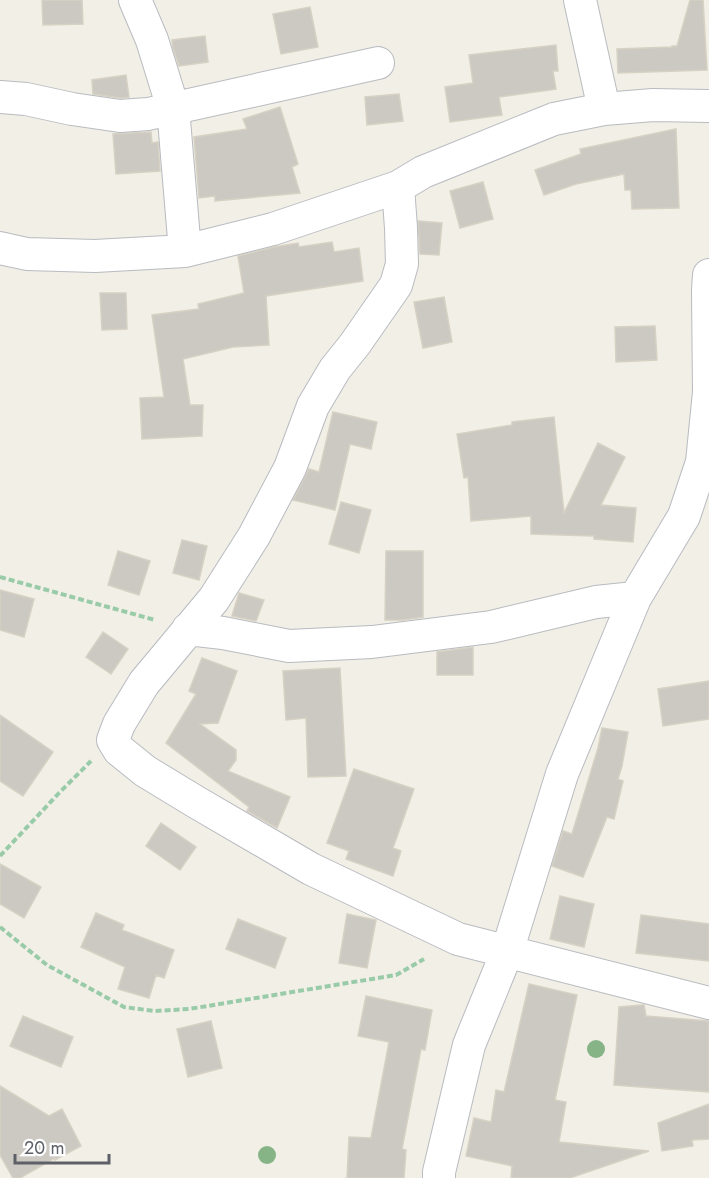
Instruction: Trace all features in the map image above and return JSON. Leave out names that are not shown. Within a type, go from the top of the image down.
[{"type":"street","points":[[135,0],[152,40],[173,108],[185,251]]},
{"type":"street","points":[[580,0],[604,109]]},
{"type":"street","points":[[0,97],[26,99],[120,116],[148,114],[378,63]]},
{"type":"street","points":[[0,248],[27,254],[95,256],[185,251],[273,229],[398,187],[423,172],[554,119],[604,109],[653,105],[709,106]]},
{"type":"street","points":[[398,187],[402,264],[396,285],[335,369],[313,406],[290,468],[254,536],[214,599],[144,683],[119,724],[113,740],[119,750],[146,771],[311,870],[458,939],[709,1003]]},
{"type":"street","points":[[439,1178],[469,1045],[507,952],[562,774],[635,598],[684,516],[702,462],[709,392],[709,275]]},
{"type":"street","points":[[188,629],[223,633],[289,646],[372,642],[491,627],[596,602],[635,598]]},
{"type":"path","points":[[0,577],[188,629]]},
{"type":"path","points":[[0,856],[113,740]]},
{"type":"path","points":[[0,927],[47,965],[124,1007],[154,1011],[189,1009],[396,975],[458,939]]},
{"type":"building","points":[[42,0],[82,0],[83,24],[43,25]]},
{"type":"building","points":[[690,0],[703,0],[707,70],[618,73],[617,49],[677,46]]},
{"type":"building","points":[[310,7],[318,47],[281,54],[273,14]]},
{"type":"building","points":[[205,36],[208,62],[179,66],[172,40]]},
{"type":"building","points":[[556,45],[558,71],[553,71],[556,89],[499,97],[502,115],[450,122],[445,87],[473,83],[469,55]]},
{"type":"building","points":[[126,75],[129,97],[93,94],[92,80]]},
{"type":"building","points":[[399,94],[403,121],[367,125],[365,97]]},
{"type":"building","points":[[280,107],[298,164],[292,167],[300,193],[215,201],[215,196],[199,198],[194,137],[247,129],[243,119]]},
{"type":"building","points":[[676,129],[679,208],[632,209],[631,190],[625,190],[624,174],[576,184],[544,195],[535,170],[581,154],[580,149]]},
{"type":"building","points":[[151,132],[152,143],[158,142],[160,171],[116,174],[113,134]]},
{"type":"building","points":[[483,182],[493,219],[460,228],[450,191]]},
{"type":"building","points":[[418,221],[442,223],[439,255],[420,254]]},
{"type":"building","points":[[332,242],[334,252],[359,248],[363,281],[266,296],[269,345],[233,347],[183,359],[190,405],[203,405],[202,436],[142,439],[140,398],[164,397],[152,315],[199,309],[198,304],[244,293],[238,256],[298,243],[299,247]]},
{"type":"building","points":[[100,293],[126,293],[127,329],[102,330]]},
{"type":"building","points":[[444,297],[452,342],[423,348],[414,302]]},
{"type":"building","points":[[655,326],[657,360],[616,362],[615,327]]},
{"type":"building","points":[[333,412],[377,422],[371,449],[350,444],[335,510],[293,500],[309,469],[319,472]]},
{"type":"building","points":[[554,417],[564,513],[598,443],[625,457],[601,505],[636,508],[633,542],[594,539],[594,536],[531,534],[531,516],[471,521],[468,477],[464,478],[457,434],[512,425],[512,422]]},
{"type":"building","points":[[341,502],[371,510],[359,553],[329,544]]},
{"type":"building","points":[[182,540],[207,546],[199,580],[173,573]]},
{"type":"building","points":[[118,551],[150,561],[139,595],[108,585]]},
{"type":"building","points":[[386,551],[423,551],[423,617],[385,620]]},
{"type":"building","points":[[0,590],[34,599],[24,637],[0,630]]},
{"type":"building","points":[[239,593],[264,600],[256,621],[232,616]]},
{"type":"building","points":[[103,632],[128,649],[111,674],[86,657]]},
{"type":"building","points":[[473,647],[473,675],[437,675],[437,652]]},
{"type":"building","points":[[202,658],[237,671],[218,723],[200,724],[236,750],[236,760],[228,771],[290,797],[277,828],[247,811],[249,807],[166,743],[196,694],[189,691]]},
{"type":"building","points":[[340,668],[346,776],[308,777],[306,718],[286,720],[283,671]]},
{"type":"building","points":[[709,681],[709,719],[663,726],[658,689]]},
{"type":"building","points":[[0,715],[53,752],[23,796],[0,781]]},
{"type":"building","points":[[602,728],[628,732],[618,779],[623,781],[614,819],[607,817],[583,877],[552,866],[563,831],[572,834]]},
{"type":"building","points":[[354,769],[414,789],[393,848],[401,851],[393,876],[346,859],[349,851],[327,843]]},
{"type":"building","points":[[161,823],[196,847],[180,870],[146,846]]},
{"type":"building","points":[[0,864],[41,887],[24,918],[0,904]]},
{"type":"building","points":[[560,896],[594,904],[584,947],[550,939]]},
{"type":"building","points":[[96,913],[124,925],[122,930],[174,950],[164,978],[156,975],[149,998],[118,989],[125,967],[81,947]]},
{"type":"building","points":[[347,914],[376,920],[367,968],[339,963]]},
{"type":"building","points":[[641,915],[709,924],[709,961],[636,953]]},
{"type":"building","points":[[238,919],[286,938],[275,968],[226,949]]},
{"type":"building","points":[[529,984],[577,995],[555,1100],[566,1102],[559,1142],[649,1151],[570,1178],[511,1178],[512,1166],[466,1156],[474,1118],[491,1122],[496,1090],[504,1092]]},
{"type":"building","points":[[366,996],[432,1010],[425,1050],[421,1049],[402,1149],[406,1150],[404,1178],[347,1178],[349,1137],[371,1138],[389,1042],[358,1036]]},
{"type":"building","points":[[644,1005],[646,1016],[709,1021],[709,1092],[614,1085],[619,1007]]},
{"type":"building","points":[[23,1016],[73,1037],[61,1067],[10,1046]]},
{"type":"building","points":[[211,1021],[222,1068],[188,1077],[177,1029]]},
{"type":"building","points":[[0,1086],[49,1116],[62,1109],[81,1146],[20,1178],[13,1178],[0,1155]]},
{"type":"building","points":[[709,1104],[709,1139],[692,1140],[693,1146],[662,1151],[658,1123]]}]
